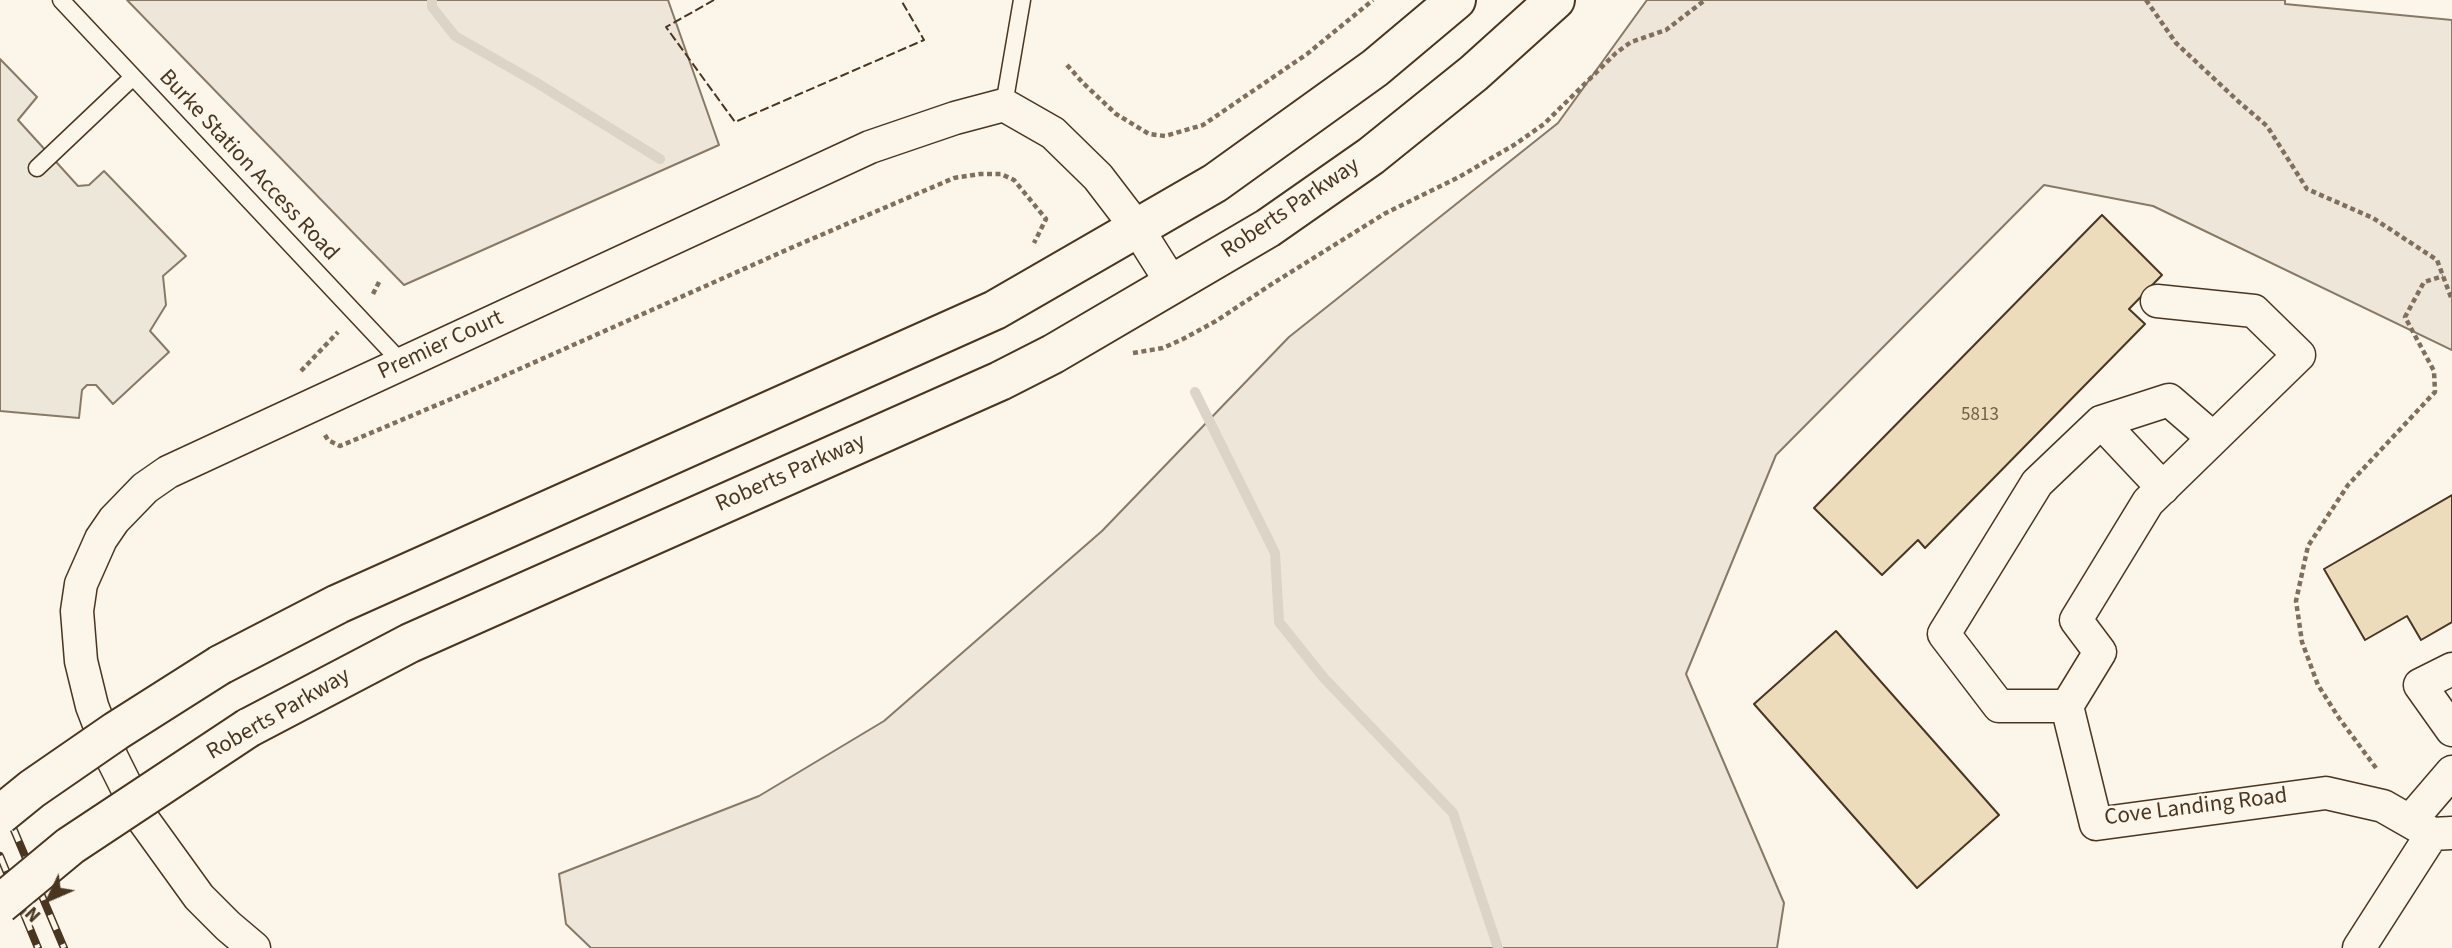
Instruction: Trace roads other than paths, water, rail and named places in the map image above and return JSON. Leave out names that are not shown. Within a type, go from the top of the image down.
[{"type":"main road","points":[[0,815],[106,738],[220,665],[350,598],[995,310],[1214,183],[1376,68],[1456,0]]},
{"type":"main road","name":"Roberts Parkway","points":[[0,904],[70,846],[248,728],[410,643],[1000,382],[1173,285],[1268,228],[1371,156],[1474,73],[1555,0]]},
{"type":"street","points":[[1004,105],[1053,133],[1098,177],[1137,228],[1173,285]]},
{"type":"street","name":"Premier Court","points":[[254,948],[199,897],[142,818],[112,758],[92,706],[81,662],[77,611],[81,584],[101,539],[114,520],[145,488],[168,472],[870,147],[955,118],[1004,105]]},
{"type":"street","points":[[2157,301],[2253,311],[2299,355],[2148,502],[2076,620],[2100,652],[2067,706],[1999,706],[1944,634],[2037,482],[2101,422],[2169,400],[2213,438]]},
{"type":"street","points":[[2101,422],[2163,488]]},
{"type":"street","points":[[2452,668],[2420,685],[2452,730]]},
{"type":"street","name":"Cove Landing Road","points":[[2067,706],[2096,824],[2326,793],[2381,805],[2431,829]]},
{"type":"street","points":[[2359,948],[2431,829],[2452,772]]},
{"type":"lane","name":"Burke Station Access Road","points":[[61,0],[402,363]]},
{"type":"lane","points":[[1004,105],[1022,0]]},
{"type":"lane","points":[[37,168],[133,77]]},
{"type":"waterway","points":[[432,0],[432,7],[455,36],[660,159]]},
{"type":"waterway","points":[[1195,392],[1275,553],[1279,622],[1324,678],[1453,813],[1498,948]]},
{"type":"railway","points":[[0,797],[64,948]]},
{"type":"railway","points":[[0,856],[38,948]]}]
